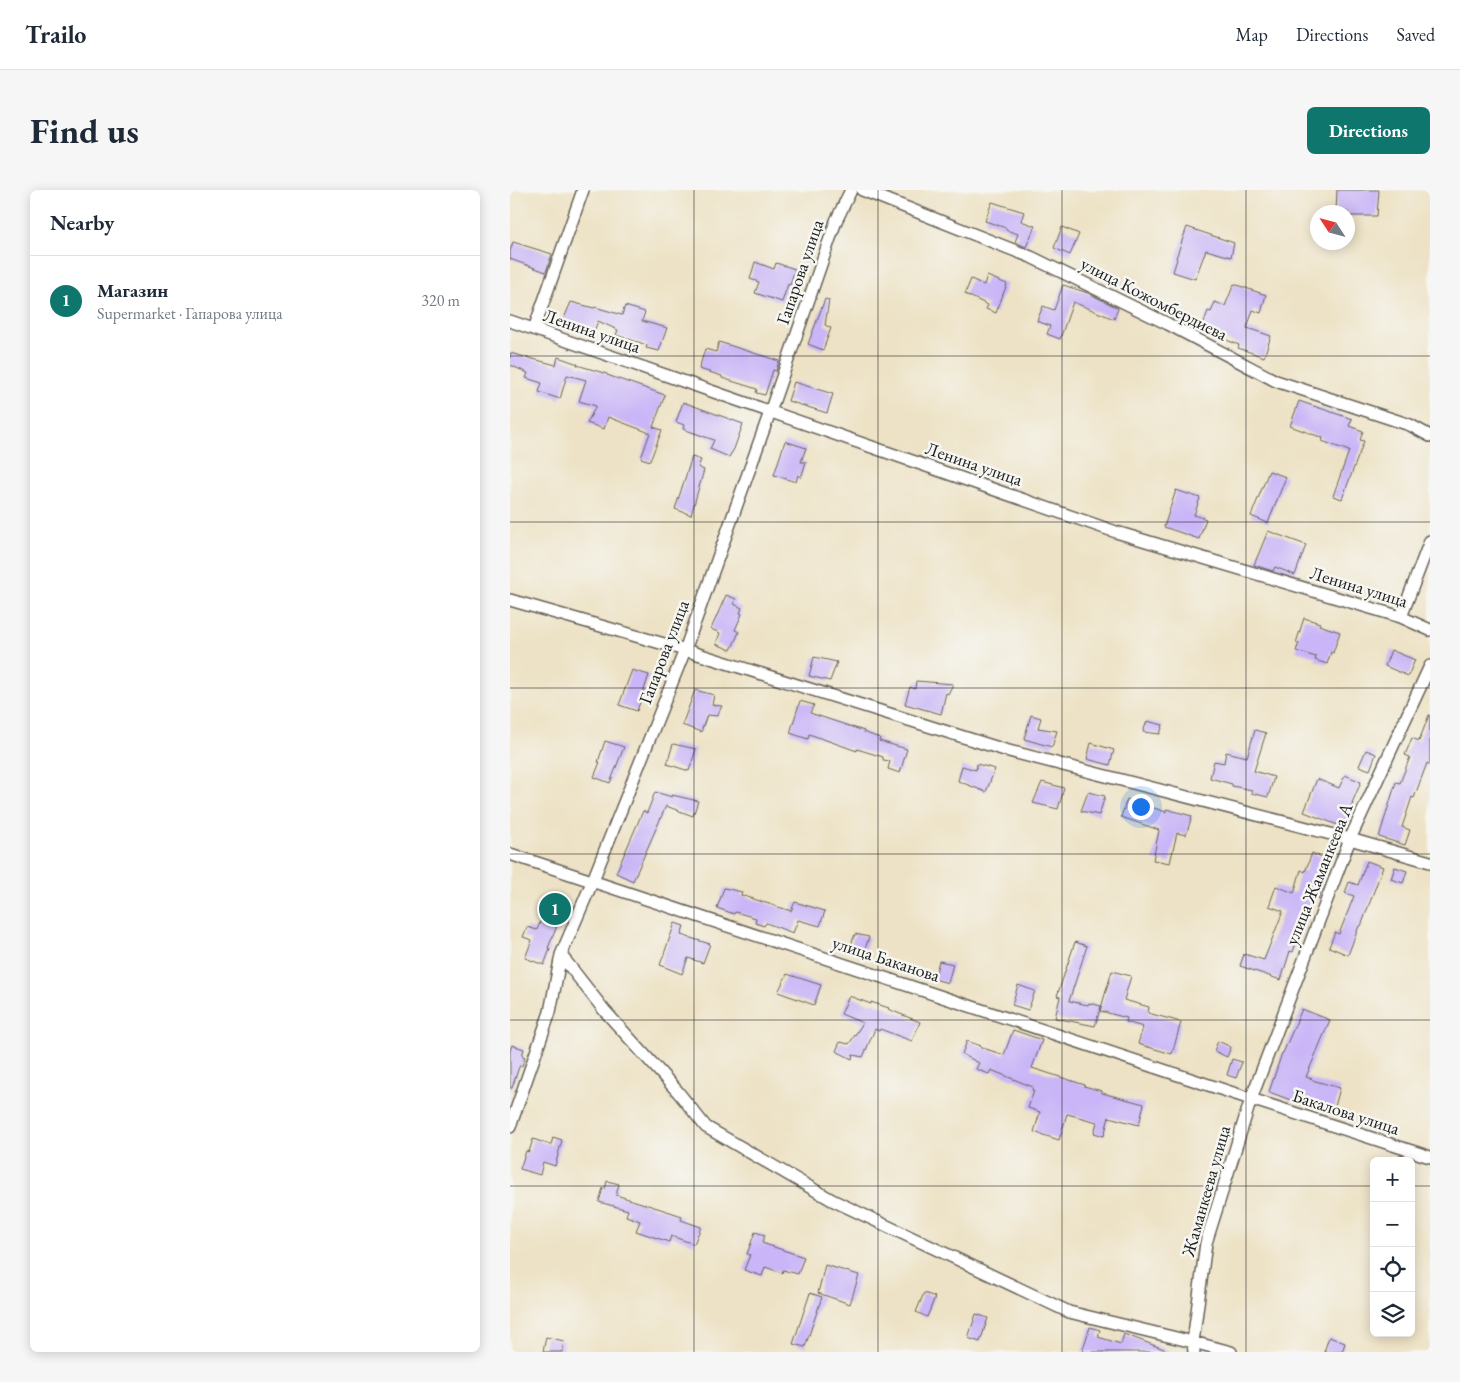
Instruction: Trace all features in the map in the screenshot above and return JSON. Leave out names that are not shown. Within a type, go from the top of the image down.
[{"type":"street","points":[[534,329],[583,190]]},
{"type":"street","name":"Гапарова улица","points":[[510,1127],[550,1012],[561,955],[685,650],[836,221],[851,190]]},
{"type":"street","name":"улица Кожомбердиева","points":[[862,190],[1031,257],[1168,324],[1276,380],[1410,425],[1430,436]]},
{"type":"street","name":"Ленина улица","points":[[510,321],[1116,532],[1401,618],[1430,630]]},
{"type":"street","points":[[1401,618],[1430,540]]},
{"type":"street","points":[[510,600],[685,650],[1005,750],[1350,839],[1430,862]]},
{"type":"street","name":"улица Жаманкеева А","points":[[1251,1100],[1350,839],[1430,666]]},
{"type":"street","name":"улица Баканова","points":[[510,854],[1251,1100]]},
{"type":"street","points":[[561,955],[604,1010],[678,1092],[706,1127],[832,1200],[1069,1312],[1194,1347],[1231,1352]]},
{"type":"street","name":"Бакалова улица","points":[[1251,1100],[1430,1157]]},
{"type":"street","name":"Жаманкеева улица","points":[[1194,1347],[1206,1243],[1251,1100]]},
{"type":"building","points":[[1337,190],[1379,190],[1377,216],[1355,216],[1355,205],[1336,205]]},
{"type":"building","points":[[992,202],[1024,212],[1021,221],[1035,226],[1026,247],[1015,242],[1018,234],[985,221]]},
{"type":"building","points":[[1062,227],[1079,234],[1070,255],[1054,248]]},
{"type":"building","points":[[1187,227],[1234,243],[1231,257],[1206,250],[1195,279],[1173,272]]},
{"type":"building","points":[[513,242],[552,254],[546,272],[510,259]]},
{"type":"building","points":[[755,262],[774,269],[776,263],[795,269],[782,302],[755,293],[759,282],[750,279]]},
{"type":"building","points":[[987,276],[1007,284],[996,313],[986,309],[988,305],[965,294],[971,279],[984,285]]},
{"type":"building","points":[[1234,284],[1266,295],[1261,313],[1253,310],[1247,328],[1271,336],[1264,357],[1238,348],[1239,345],[1201,330],[1208,311],[1211,312],[1215,302],[1225,306]]},
{"type":"building","points":[[1063,285],[1088,293],[1118,308],[1114,319],[1073,302],[1060,339],[1047,334],[1050,326],[1037,321],[1043,306],[1054,310]]},
{"type":"building","points":[[825,299],[829,300],[825,325],[831,328],[823,350],[808,344]]},
{"type":"building","points":[[571,302],[622,315],[625,306],[645,312],[642,321],[667,328],[659,351],[646,348],[647,345],[616,335],[618,330],[598,321],[593,334],[562,323]]},
{"type":"building","points":[[719,342],[779,361],[776,371],[773,370],[765,395],[756,393],[757,389],[699,369],[705,349],[716,352]]},
{"type":"building","points":[[510,353],[556,365],[558,357],[665,395],[653,427],[662,430],[650,461],[641,458],[650,433],[608,417],[604,429],[587,423],[596,406],[579,401],[586,380],[567,375],[560,399],[539,392],[542,383],[526,378],[528,373],[510,365]]},
{"type":"building","points":[[794,382],[833,394],[827,413],[788,401]]},
{"type":"building","points":[[1299,401],[1352,419],[1349,426],[1363,431],[1360,440],[1364,441],[1342,499],[1333,496],[1349,451],[1322,441],[1323,438],[1290,426]]},
{"type":"building","points":[[683,402],[743,424],[729,457],[710,449],[714,440],[683,429],[684,425],[676,422]]},
{"type":"building","points":[[785,441],[806,448],[801,462],[806,462],[801,478],[798,475],[796,482],[774,475]]},
{"type":"building","points":[[692,457],[701,460],[698,467],[704,470],[691,515],[675,509]]},
{"type":"building","points":[[1269,471],[1286,477],[1268,523],[1251,516]]},
{"type":"building","points":[[1176,490],[1200,498],[1194,515],[1206,519],[1199,539],[1164,527]]},
{"type":"building","points":[[1268,531],[1306,545],[1295,575],[1275,567],[1273,571],[1254,565]]},
{"type":"building","points":[[726,595],[736,599],[734,604],[742,608],[740,613],[742,614],[735,630],[739,632],[731,650],[716,644],[720,633],[711,629]]},
{"type":"building","points":[[1304,618],[1340,632],[1327,664],[1315,660],[1316,657],[1296,651],[1299,643],[1296,643]]},
{"type":"building","points":[[1391,650],[1415,660],[1408,676],[1385,666]]},
{"type":"building","points":[[814,657],[837,662],[830,681],[809,676]]},
{"type":"building","points":[[632,670],[649,675],[637,711],[619,705]]},
{"type":"building","points":[[916,681],[953,684],[948,694],[946,693],[941,714],[905,704],[910,687],[915,689]]},
{"type":"building","points":[[695,690],[714,695],[712,705],[722,706],[717,716],[707,715],[701,732],[682,725]]},
{"type":"building","points":[[800,701],[814,705],[810,713],[864,731],[880,738],[879,741],[907,749],[900,773],[888,769],[890,761],[883,760],[883,757],[857,749],[857,751],[809,734],[808,739],[790,733]]},
{"type":"building","points":[[1031,715],[1041,718],[1038,728],[1057,731],[1052,747],[1024,739]]},
{"type":"building","points":[[1429,715],[1430,765],[1427,763],[1414,798],[1412,797],[1402,827],[1410,830],[1405,845],[1379,837],[1396,782],[1400,783],[1410,757],[1405,755],[1412,738],[1419,741]]},
{"type":"building","points":[[1147,721],[1163,725],[1160,734],[1143,732]]},
{"type":"building","points":[[1255,730],[1266,733],[1254,771],[1274,777],[1268,797],[1251,793],[1252,790],[1232,786],[1232,784],[1210,778],[1214,761],[1224,763],[1226,752],[1247,757]]},
{"type":"building","points":[[605,741],[624,747],[610,783],[594,777]]},
{"type":"building","points":[[1091,743],[1114,750],[1110,765],[1087,759]]},
{"type":"building","points":[[673,744],[696,749],[689,771],[667,764]]},
{"type":"building","points":[[1366,750],[1376,754],[1370,770],[1359,766]]},
{"type":"building","points":[[977,764],[995,769],[986,792],[958,781],[962,766],[976,770]]},
{"type":"building","points":[[1345,775],[1361,782],[1343,827],[1304,812],[1317,779],[1339,788]]},
{"type":"building","points":[[1042,782],[1064,788],[1058,809],[1033,803]]},
{"type":"building","points":[[655,792],[698,801],[693,816],[666,806],[633,881],[616,873],[643,811],[647,813]]},
{"type":"building","points":[[1088,792],[1105,796],[1099,815],[1081,811]]},
{"type":"building","points":[[1127,799],[1166,812],[1166,809],[1192,816],[1186,835],[1177,833],[1170,863],[1153,860],[1159,830],[1121,817]]},
{"type":"building","points":[[1312,853],[1330,860],[1318,900],[1314,898],[1299,941],[1297,940],[1293,952],[1290,951],[1281,980],[1240,966],[1244,954],[1264,960],[1283,911],[1269,906],[1276,886],[1294,893],[1301,870],[1305,872]]},
{"type":"building","points":[[1367,861],[1383,867],[1348,955],[1329,947],[1335,932],[1339,934],[1354,896],[1345,893],[1349,882],[1358,885]]},
{"type":"building","points":[[1395,867],[1407,871],[1403,883],[1391,879]]},
{"type":"building","points":[[724,888],[742,892],[741,895],[791,911],[795,902],[825,911],[820,926],[798,920],[793,933],[766,923],[764,926],[755,923],[756,918],[735,912],[734,914],[717,908]]},
{"type":"building","points":[[549,898],[566,904],[548,948],[550,949],[544,965],[525,958],[532,940],[523,937],[527,927],[537,930]]},
{"type":"building","points":[[675,923],[684,926],[681,935],[710,944],[703,963],[688,958],[682,974],[660,965]]},
{"type":"building","points":[[855,934],[869,937],[863,955],[849,950]]},
{"type":"building","points":[[1075,942],[1087,946],[1069,1001],[1101,1006],[1095,1026],[1055,1018],[1060,997],[1057,996]]},
{"type":"building","points":[[939,961],[953,964],[948,983],[934,979]]},
{"type":"building","points":[[1112,971],[1131,976],[1124,1000],[1149,1007],[1148,1013],[1181,1022],[1172,1054],[1138,1044],[1143,1027],[1126,1022],[1127,1018],[1100,1011]]},
{"type":"building","points":[[787,974],[821,985],[814,1005],[778,992]]},
{"type":"building","points":[[1018,985],[1035,991],[1028,1010],[1012,1005]]},
{"type":"building","points":[[849,996],[889,1008],[920,1022],[912,1041],[880,1029],[879,1031],[875,1029],[863,1057],[853,1055],[852,1059],[836,1051],[840,1042],[849,1044],[863,1023],[841,1014]]},
{"type":"building","points":[[1302,1009],[1330,1020],[1306,1077],[1340,1088],[1333,1114],[1269,1092],[1282,1053]]},
{"type":"building","points":[[1013,1030],[1042,1040],[1032,1068],[1102,1091],[1102,1093],[1144,1104],[1139,1125],[1109,1117],[1104,1136],[1094,1133],[1097,1122],[1067,1114],[1059,1140],[1034,1132],[1040,1112],[1028,1108],[1034,1091],[1032,1090],[1033,1087],[991,1070],[989,1074],[976,1069],[979,1063],[962,1054],[967,1041],[1004,1055]]},
{"type":"building","points":[[1218,1041],[1231,1047],[1227,1057],[1214,1051]]},
{"type":"building","points":[[512,1045],[524,1049],[522,1056],[525,1057],[522,1066],[520,1065],[512,1088],[510,1088],[510,1051]]},
{"type":"building","points":[[1232,1059],[1242,1062],[1236,1078],[1227,1075]]},
{"type":"building","points":[[553,1137],[562,1140],[555,1166],[543,1162],[540,1175],[520,1169],[526,1151],[529,1152],[533,1139],[551,1145]]},
{"type":"building","points":[[607,1181],[619,1184],[616,1195],[682,1216],[681,1220],[701,1227],[694,1244],[671,1236],[669,1242],[636,1231],[640,1221],[626,1216],[628,1210],[599,1202]]},
{"type":"building","points":[[755,1232],[765,1235],[762,1243],[804,1257],[798,1274],[783,1270],[782,1273],[765,1267],[762,1276],[744,1270],[750,1255],[747,1254]]},
{"type":"building","points":[[825,1265],[859,1275],[850,1304],[818,1293]]},
{"type":"building","points":[[810,1293],[822,1297],[805,1347],[793,1344]]},
{"type":"building","points":[[924,1293],[935,1297],[927,1317],[916,1312]]},
{"type":"building","points":[[976,1314],[988,1318],[980,1342],[968,1338]]},
{"type":"building","points":[[1090,1327],[1100,1330],[1098,1337],[1121,1344],[1124,1334],[1169,1352],[1082,1352]]},
{"type":"building","points":[[546,1337],[564,1341],[562,1352],[543,1352]]},
{"type":"building","points":[[1329,1337],[1345,1343],[1342,1352],[1324,1352]]},
{"type":"place","name":"Магазин","points":[[555,909]]}]
